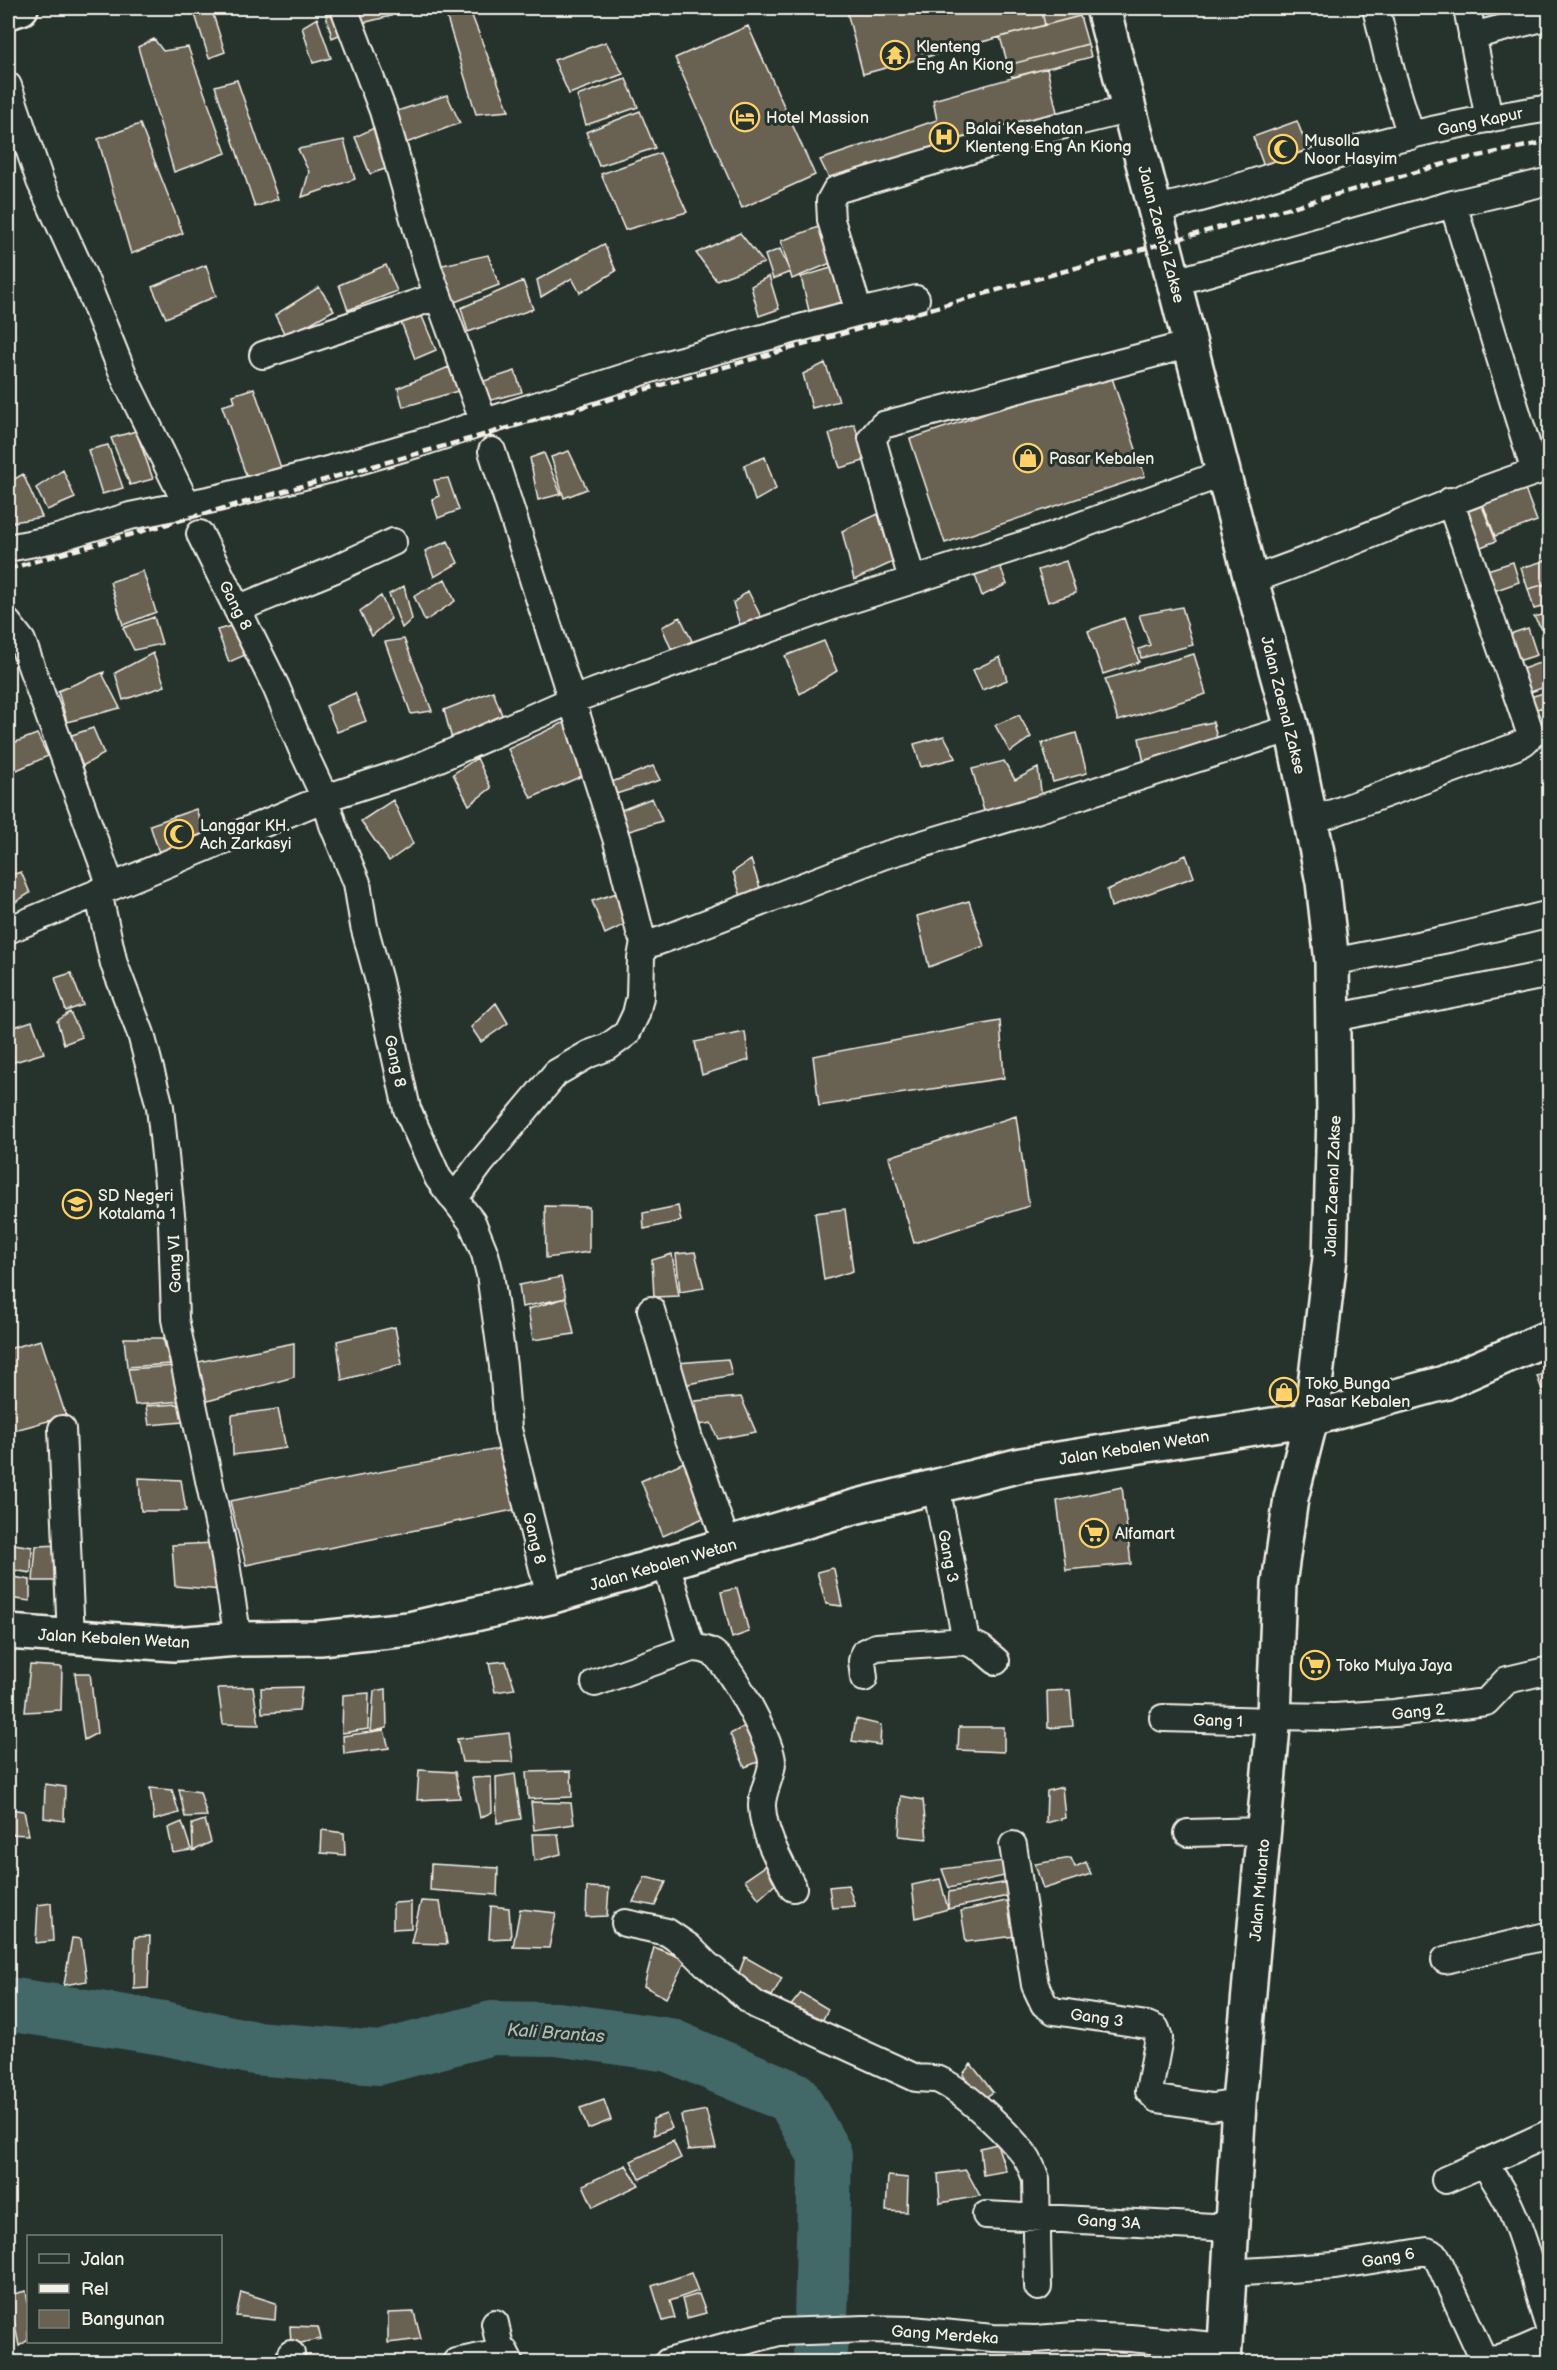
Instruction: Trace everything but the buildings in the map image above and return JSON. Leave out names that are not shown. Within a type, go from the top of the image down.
[{"type":"main road","points":[[8,12],[21,8]]},
{"type":"main road","name":"Jalan Zaenal Zakse","points":[[1107,8],[1155,209],[1251,580],[1292,728],[1323,882],[1332,962],[1334,1114],[1330,1258],[1311,1419]]},
{"type":"main road","name":"Jalan Kebalen Wetan","points":[[8,1632],[174,1644],[238,1639],[320,1638],[409,1629],[550,1597],[854,1507],[1021,1464],[1311,1419],[1444,1383],[1550,1337]]},
{"type":"main road","name":"Jalan Muharto","points":[[1225,2355],[1239,2103],[1274,1719],[1279,1584],[1291,1498],[1311,1419]]},
{"type":"street","points":[[344,8],[383,111],[429,271],[484,423]]},
{"type":"street","points":[[1376,8],[1391,71],[1411,136]]},
{"type":"street","points":[[1467,8],[1489,119]]},
{"type":"street","points":[[1472,36],[1550,16]]},
{"type":"street","points":[[8,86],[40,181],[86,282],[126,381],[186,503]]},
{"type":"street","name":"Gang Kapur","points":[[1155,209],[1206,198],[1379,144],[1489,119],[1550,108]]},
{"type":"street","points":[[859,312],[831,220],[830,201],[836,190],[1011,138],[1131,109]]},
{"type":"street","points":[[1175,282],[1453,204],[1550,182]]},
{"type":"street","points":[[1251,580],[1450,501],[1542,469],[1453,204]]},
{"type":"street","points":[[263,355],[438,296]]},
{"type":"street","points":[[8,548],[54,539],[130,516],[218,498],[332,469],[663,365],[859,312],[916,299]]},
{"type":"street","points":[[912,580],[872,438],[883,425],[1191,344]]},
{"type":"street","points":[[454,1199],[487,1155],[556,1073],[589,1054],[608,1047],[627,1033],[636,1014],[640,997],[644,941],[617,841],[492,451]]},
{"type":"street","points":[[8,930],[325,798],[414,769],[572,700],[844,602],[1054,535],[1224,473]]},
{"type":"street","points":[[1311,821],[1514,747],[1531,735],[1450,501]]},
{"type":"street","name":"Gang 8","points":[[200,534],[276,687],[325,798],[357,883],[364,926],[380,981],[407,1109],[438,1178],[472,1222],[490,1274],[503,1366],[508,1429],[550,1597]]},
{"type":"street","points":[[237,609],[335,570],[393,543]]},
{"type":"street","name":"Gang VI","points":[[8,623],[22,641],[105,889],[114,964],[141,1034],[160,1107],[172,1224],[175,1319],[220,1530],[238,1639]]},
{"type":"street","points":[[644,941],[653,943],[670,937],[882,856],[1036,810],[1292,728]]},
{"type":"street","points":[[1332,962],[1548,920]]},
{"type":"street","points":[[1333,1018],[1550,974]]},
{"type":"street","points":[[651,1310],[689,1439],[727,1545]]},
{"type":"street","points":[[62,1429],[71,1638]]},
{"type":"street","name":"Gang 3","points":[[936,1486],[966,1641]]},
{"type":"street","points":[[666,1564],[692,1648]]},
{"type":"street","points":[[864,1678],[862,1661],[864,1653],[876,1647],[966,1641],[982,1649],[996,1661]]},
{"type":"street","points":[[595,1683],[692,1648],[701,1648],[714,1653],[735,1681],[765,1738],[772,1762],[762,1805],[769,1840],[793,1888]]},
{"type":"street","name":"Gang 2","points":[[1274,1719],[1394,1713],[1486,1702],[1507,1680],[1550,1670]]},
{"type":"street","name":"Gang 1","points":[[1163,1718],[1274,1719]]},
{"type":"street","points":[[1188,1833],[1264,1831]]},
{"type":"street","name":"Gang 3","points":[[1013,1845],[1035,1985],[1044,2004],[1054,2011],[1147,2025],[1156,2029],[1159,2038],[1149,2091],[1156,2099],[1212,2107],[1239,2103]]},
{"type":"street","points":[[625,1923],[667,1932],[689,1947],[756,2005],[916,2078],[938,2080],[956,2090],[1019,2147],[1031,2166],[1036,2179],[1038,2287]]},
{"type":"street","points":[[1445,1960],[1550,1935]]},
{"type":"street","points":[[1445,2180],[1550,2133]]},
{"type":"street","points":[[1484,2163],[1510,2207],[1550,2330]]},
{"type":"street","name":"Gang 3A","points":[[986,2215],[1232,2228]]},
{"type":"street","name":"Gang 6","points":[[1228,2273],[1335,2266],[1427,2251],[1435,2256],[1440,2264],[1482,2356],[1490,2359],[1503,2357],[1550,2338]]},
{"type":"street","points":[[456,2362],[506,2358],[495,2324]]},
{"type":"street","name":"Gang Merdeka","points":[[668,2362],[779,2332],[865,2329],[912,2330],[993,2338],[1036,2339],[1075,2336],[1119,2338],[1225,2355]]},
{"type":"waterway","name":"Kali Brantas","points":[[8,2004],[163,2028],[254,2048],[379,2058],[492,2028],[557,2029],[669,2045],[793,2098],[825,2155],[820,2362]]},
{"type":"railway","points":[[8,569],[1455,161],[1550,141]]},
{"type":"place","name":"Klenteng Eng An Kiong","points":[[895,55]]},
{"type":"place","name":"Hotel Massion","points":[[745,117]]},
{"type":"place","name":"Balai Kesehatan Klenteng Eng An Kiong","points":[[944,137]]},
{"type":"place","name":"Musolla Noor Hasyim","points":[[1283,149]]},
{"type":"place","name":"Pasar Kebalen","points":[[1028,458]]},
{"type":"place","name":"Langgar KH. Ach Zarkasyi","points":[[179,834]]},
{"type":"place","name":"SD Negeri Kotalama 1","points":[[77,1204]]},
{"type":"place","name":"Toko Bunga Pasar Kebalen","points":[[1284,1392]]},
{"type":"place","name":"Alfamart","points":[[1094,1533]]},
{"type":"place","name":"Toko Mulya Jaya","points":[[1315,1665]]}]
